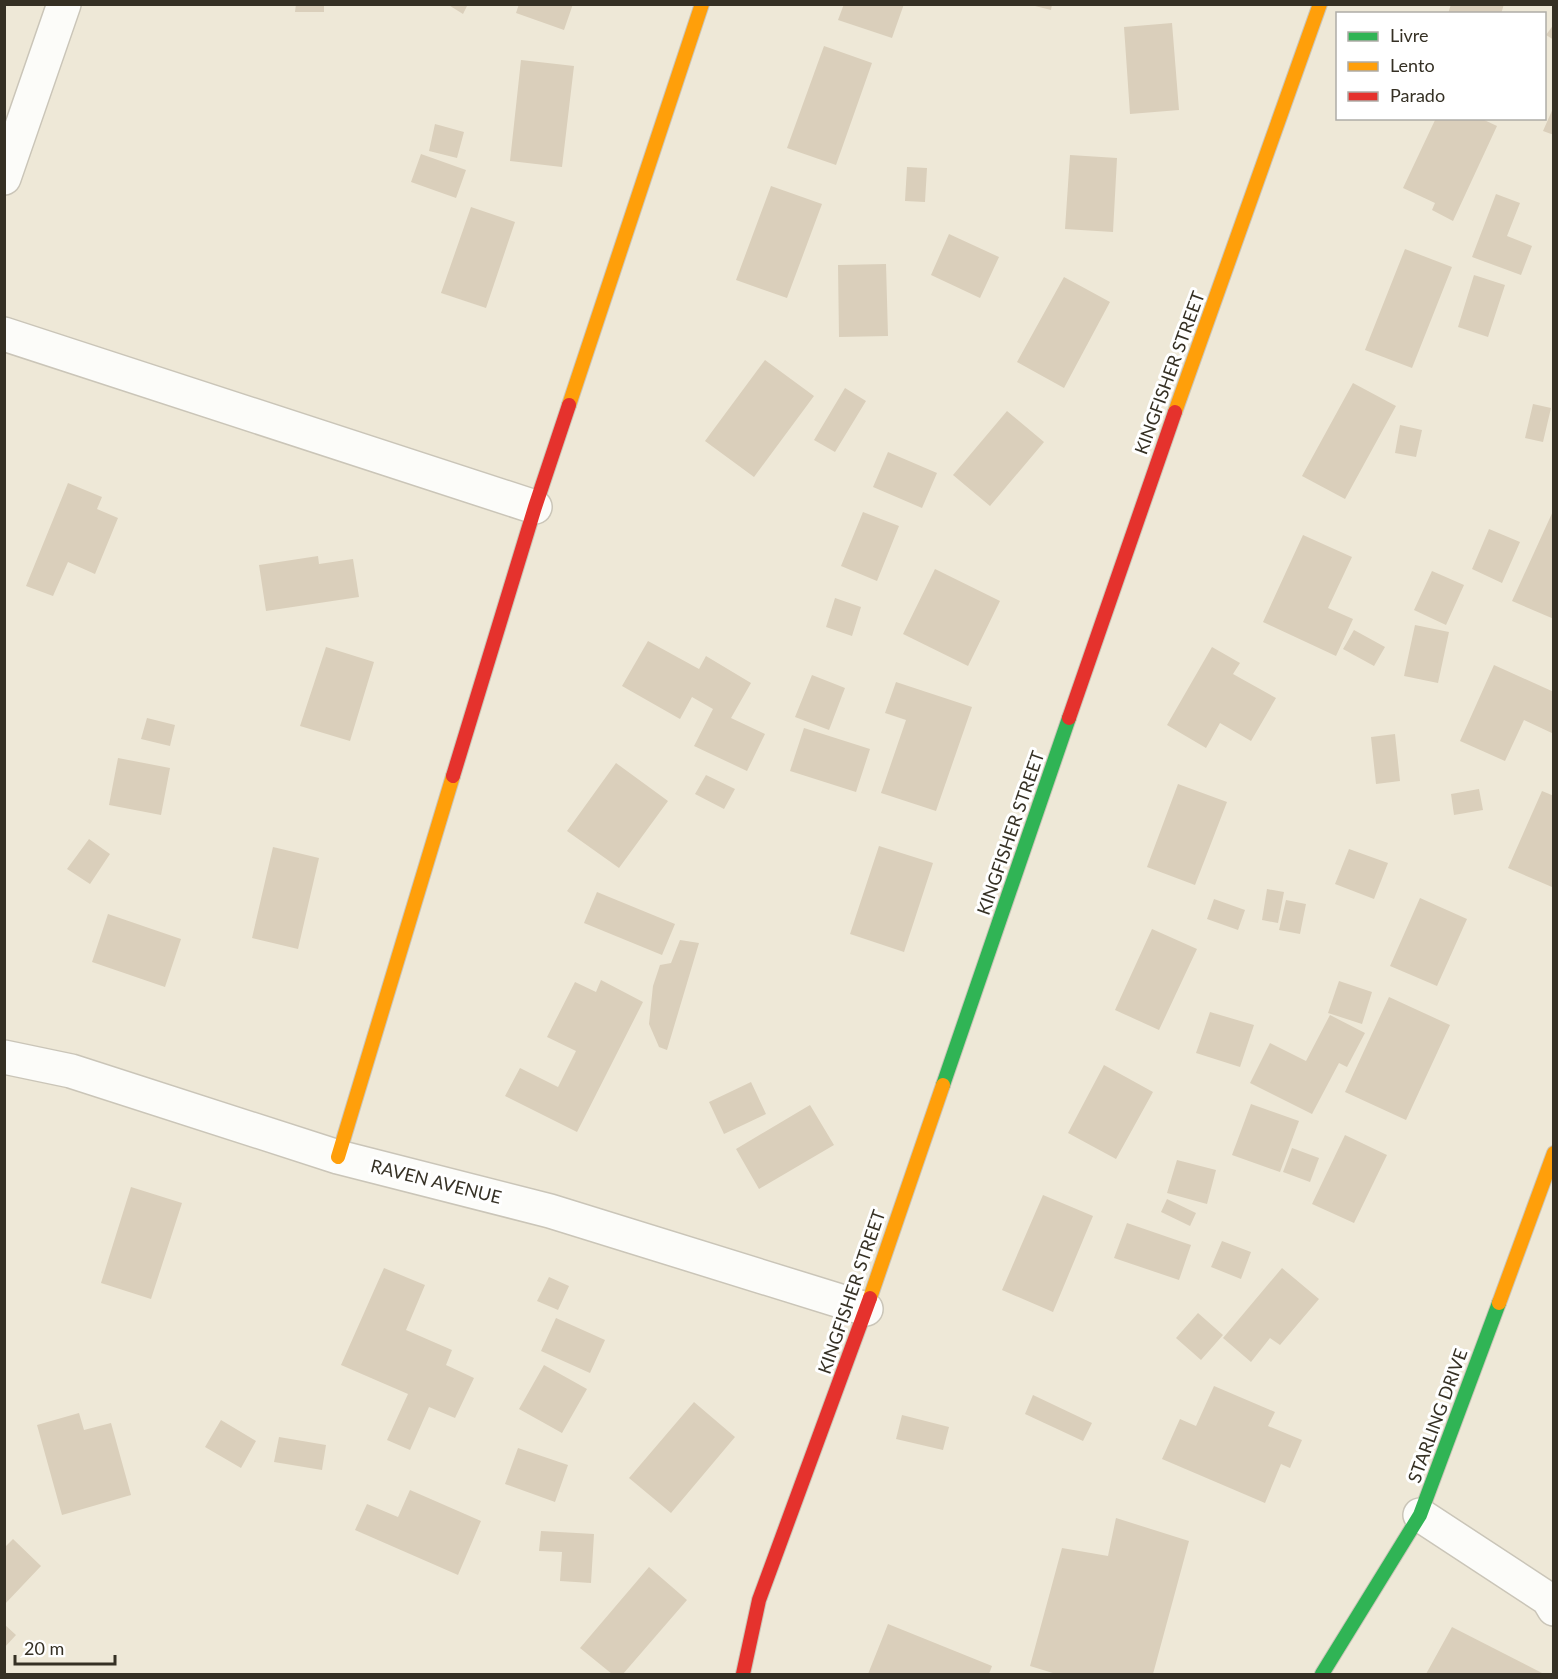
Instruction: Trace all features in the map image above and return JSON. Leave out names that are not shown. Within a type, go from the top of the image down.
[{"type":"street","points":[[4,178],[64,4]]},
{"type":"street","points":[[338,1157],[535,507],[702,4]]},
{"type":"street","name":"KINGFISHER STREET","points":[[743,1674],[759,1600],[866,1308],[1134,528],[1320,4]]},
{"type":"street","points":[[4,334],[535,507]]},
{"type":"street","name":"RAVEN AVENUE","points":[[4,1058],[71,1071],[338,1157],[550,1211],[866,1308]]},
{"type":"street","name":"STARLING DRIVE","points":[[1322,1674],[1420,1515],[1554,1153]]},
{"type":"street","points":[[1420,1515],[1548,1599],[1554,1609]]},
{"type":"building","points":[[296,4],[324,4],[324,12],[295,12]]},
{"type":"building","points":[[447,4],[468,4],[463,14]]},
{"type":"building","points":[[519,4],[573,4],[564,30],[516,13]]},
{"type":"building","points":[[844,4],[904,4],[892,38],[838,20]]},
{"type":"building","points":[[1027,4],[1052,4],[1051,10]]},
{"type":"building","points":[[1451,4],[1504,4],[1502,12],[1449,12]]},
{"type":"building","points":[[1172,23],[1179,110],[1130,114],[1124,27]]},
{"type":"building","points":[[1554,24],[1554,40],[1546,35]]},
{"type":"building","points":[[824,46],[872,63],[836,165],[787,148]]},
{"type":"building","points":[[521,60],[574,66],[562,167],[510,161]]},
{"type":"building","points":[[1554,106],[1554,135],[1543,131]]},
{"type":"building","points":[[1435,120],[1484,120],[1497,126],[1453,221],[1432,210],[1435,203],[1403,188]]},
{"type":"building","points":[[435,124],[464,132],[457,158],[429,151]]},
{"type":"building","points":[[421,154],[466,170],[456,198],[411,182]]},
{"type":"building","points":[[1070,155],[1117,158],[1113,232],[1065,229]]},
{"type":"building","points":[[907,167],[927,168],[925,202],[905,201]]},
{"type":"building","points":[[771,186],[822,204],[787,298],[736,280]]},
{"type":"building","points":[[1496,194],[1520,203],[1507,236],[1532,246],[1521,275],[1472,257]]},
{"type":"building","points":[[471,207],[515,222],[486,308],[441,293]]},
{"type":"building","points":[[949,234],[999,257],[980,298],[931,275]]},
{"type":"building","points":[[1405,249],[1452,267],[1412,368],[1365,350]]},
{"type":"building","points":[[886,264],[888,336],[839,337],[838,265]]},
{"type":"building","points":[[1474,275],[1505,285],[1488,337],[1458,327]]},
{"type":"building","points":[[1064,277],[1110,302],[1064,388],[1017,362]]},
{"type":"building","points":[[765,360],[814,396],[754,477],[705,441]]},
{"type":"building","points":[[1353,383],[1396,406],[1345,499],[1302,476]]},
{"type":"building","points":[[845,388],[866,401],[835,452],[814,440]]},
{"type":"building","points":[[1533,404],[1551,408],[1543,442],[1525,438]]},
{"type":"building","points":[[1007,411],[1044,442],[990,506],[953,475]]},
{"type":"building","points":[[1400,425],[1422,430],[1416,457],[1395,453]]},
{"type":"building","points":[[888,452],[937,473],[922,508],[873,487]]},
{"type":"building","points":[[68,483],[102,497],[97,509],[118,518],[95,574],[68,562],[53,596],[26,586]]},
{"type":"building","points":[[1554,509],[1554,619],[1512,601]]},
{"type":"building","points":[[863,512],[899,526],[877,581],[841,566]]},
{"type":"building","points":[[1489,529],[1520,542],[1502,583],[1472,569]]},
{"type":"building","points":[[1303,535],[1352,557],[1328,608],[1353,619],[1336,656],[1263,622]]},
{"type":"building","points":[[318,556],[319,564],[353,559],[359,597],[266,611],[259,565]]},
{"type":"building","points":[[935,569],[1000,601],[968,666],[903,634]]},
{"type":"building","points":[[1432,571],[1464,585],[1446,625],[1414,610]]},
{"type":"building","points":[[835,598],[861,607],[852,636],[826,627]]},
{"type":"building","points":[[1415,625],[1449,632],[1438,683],[1404,676]]},
{"type":"building","points":[[1354,630],[1385,647],[1374,666],[1343,649]]},
{"type":"building","points":[[648,641],[699,669],[706,656],[751,683],[731,718],[765,734],[747,771],[694,746],[713,709],[692,697],[680,719],[622,686]]},
{"type":"building","points":[[326,647],[374,662],[350,741],[300,726]]},
{"type":"building","points":[[1212,647],[1240,663],[1233,674],[1276,698],[1251,741],[1220,723],[1206,748],[1167,725]]},
{"type":"building","points":[[1494,665],[1554,692],[1554,734],[1524,720],[1505,761],[1460,741]]},
{"type":"building","points":[[812,675],[845,688],[829,730],[795,717]]},
{"type":"building","points":[[896,682],[972,707],[936,811],[881,793],[906,720],[885,713]]},
{"type":"building","points":[[147,718],[175,725],[170,746],[141,739]]},
{"type":"building","points":[[804,728],[870,749],[856,792],[790,771]]},
{"type":"building","points":[[1395,734],[1400,781],[1376,784],[1371,737]]},
{"type":"building","points":[[118,758],[170,768],[161,815],[109,805]]},
{"type":"building","points":[[616,763],[668,801],[619,868],[567,831]]},
{"type":"building","points":[[706,775],[735,789],[724,809],[695,794]]},
{"type":"building","points":[[1178,784],[1227,802],[1195,885],[1147,867]]},
{"type":"building","points":[[1479,789],[1483,810],[1454,815],[1451,794]]},
{"type":"building","points":[[1542,791],[1554,796],[1554,883],[1552,887],[1508,868]]},
{"type":"building","points":[[89,839],[110,854],[90,884],[67,869]]},
{"type":"building","points":[[879,846],[933,863],[904,952],[850,934]]},
{"type":"building","points":[[273,847],[319,858],[298,949],[252,938]]},
{"type":"building","points":[[1349,849],[1388,863],[1374,899],[1335,884]]},
{"type":"building","points":[[1267,889],[1284,892],[1278,923],[1262,920]]},
{"type":"building","points":[[597,892],[675,924],[662,955],[584,923]]},
{"type":"building","points":[[1420,898],[1467,919],[1437,986],[1390,966]]},
{"type":"building","points":[[1214,899],[1245,910],[1238,930],[1207,919]]},
{"type":"building","points":[[1286,900],[1306,904],[1300,934],[1279,930]]},
{"type":"building","points":[[108,914],[181,939],[165,987],[92,962]]},
{"type":"building","points":[[1152,929],[1197,949],[1159,1030],[1115,1010]]},
{"type":"building","points":[[680,940],[699,943],[667,1050],[659,1047],[649,1024],[653,986],[660,965],[671,963]]},
{"type":"building","points":[[601,980],[643,1002],[577,1132],[505,1096],[520,1068],[558,1087],[576,1051],[547,1037],[575,982],[596,992]]},
{"type":"building","points":[[1339,981],[1372,992],[1362,1024],[1328,1013]]},
{"type":"building","points":[[1389,997],[1450,1025],[1406,1120],[1345,1092]]},
{"type":"building","points":[[1210,1012],[1254,1025],[1240,1067],[1196,1053]]},
{"type":"building","points":[[1330,1015],[1365,1033],[1347,1067],[1339,1063],[1312,1114],[1250,1083],[1270,1043],[1306,1061]]},
{"type":"building","points":[[1104,1065],[1153,1092],[1116,1159],[1068,1133]]},
{"type":"building","points":[[751,1082],[766,1114],[724,1134],[709,1102]]},
{"type":"building","points":[[1251,1104],[1299,1121],[1280,1172],[1232,1155]]},
{"type":"building","points":[[810,1105],[834,1145],[759,1189],[736,1149]]},
{"type":"building","points":[[1345,1135],[1387,1155],[1354,1223],[1312,1204]]},
{"type":"building","points":[[1292,1148],[1319,1158],[1310,1182],[1283,1172]]},
{"type":"building","points":[[1177,1160],[1216,1170],[1207,1204],[1167,1193]]},
{"type":"building","points":[[131,1187],[182,1203],[151,1299],[101,1283]]},
{"type":"building","points":[[1043,1195],[1093,1216],[1053,1312],[1002,1290]]},
{"type":"building","points":[[1167,1199],[1196,1213],[1190,1226],[1161,1212]]},
{"type":"building","points":[[1127,1223],[1191,1245],[1179,1280],[1114,1258]]},
{"type":"building","points":[[1222,1241],[1251,1252],[1241,1279],[1211,1267]]},
{"type":"building","points":[[384,1268],[425,1285],[406,1330],[452,1350],[446,1365],[474,1378],[455,1418],[429,1407],[410,1450],[387,1440],[408,1394],[341,1365]]},
{"type":"building","points":[[1282,1268],[1319,1299],[1280,1345],[1270,1338],[1251,1362],[1223,1338]]},
{"type":"building","points":[[549,1277],[569,1286],[558,1310],[537,1301]]},
{"type":"building","points":[[1198,1313],[1223,1335],[1201,1360],[1176,1338]]},
{"type":"building","points":[[556,1318],[605,1340],[590,1373],[541,1351]]},
{"type":"building","points":[[544,1365],[587,1389],[562,1433],[519,1409]]},
{"type":"building","points":[[1214,1386],[1275,1412],[1268,1426],[1302,1440],[1290,1468],[1281,1464],[1265,1503],[1162,1459],[1180,1419],[1196,1426]]},
{"type":"building","points":[[1033,1395],[1092,1423],[1083,1441],[1025,1414]]},
{"type":"building","points":[[694,1402],[735,1437],[671,1513],[629,1478]]},
{"type":"building","points":[[79,1413],[84,1430],[111,1423],[131,1495],[62,1515],[37,1425]]},
{"type":"building","points":[[902,1415],[949,1427],[943,1450],[896,1439]]},
{"type":"building","points":[[221,1420],[256,1441],[241,1468],[205,1447]]},
{"type":"building","points":[[279,1437],[326,1445],[322,1470],[274,1462]]},
{"type":"building","points":[[518,1448],[568,1465],[555,1502],[505,1484]]},
{"type":"building","points":[[410,1490],[481,1521],[458,1575],[355,1530],[367,1504],[398,1517]]},
{"type":"building","points":[[1116,1518],[1189,1541],[1153,1674],[1056,1674],[1030,1666],[1062,1548],[1108,1556]]},
{"type":"building","points":[[541,1531],[594,1534],[591,1583],[560,1581],[562,1552],[539,1551]]},
{"type":"building","points":[[13,1539],[41,1566],[4,1605],[4,1548]]},
{"type":"building","points":[[649,1567],[687,1600],[623,1674],[612,1674],[580,1648]]},
{"type":"building","points":[[4,1624],[16,1635],[4,1648]]},
{"type":"building","points":[[888,1624],[992,1666],[989,1674],[868,1674]]},
{"type":"building","points":[[1452,1627],[1544,1674],[1426,1674]]},
{"type":"traffic: fast","points":[[943,1085],[1069,718]]},
{"type":"traffic: fast","points":[[1322,1674],[1420,1515],[1499,1303]]},
{"type":"traffic: slow","points":[[569,405],[702,4]]},
{"type":"traffic: slow","points":[[1175,412],[1320,4]]},
{"type":"traffic: slow","points":[[338,1157],[453,776]]},
{"type":"traffic: slow","points":[[870,1298],[943,1085]]},
{"type":"traffic: slow","points":[[1499,1303],[1554,1153]]},
{"type":"traffic: jam","points":[[453,776],[535,507],[569,405]]},
{"type":"traffic: jam","points":[[1069,718],[1175,412]]},
{"type":"traffic: jam","points":[[743,1674],[759,1600],[870,1298]]}]
